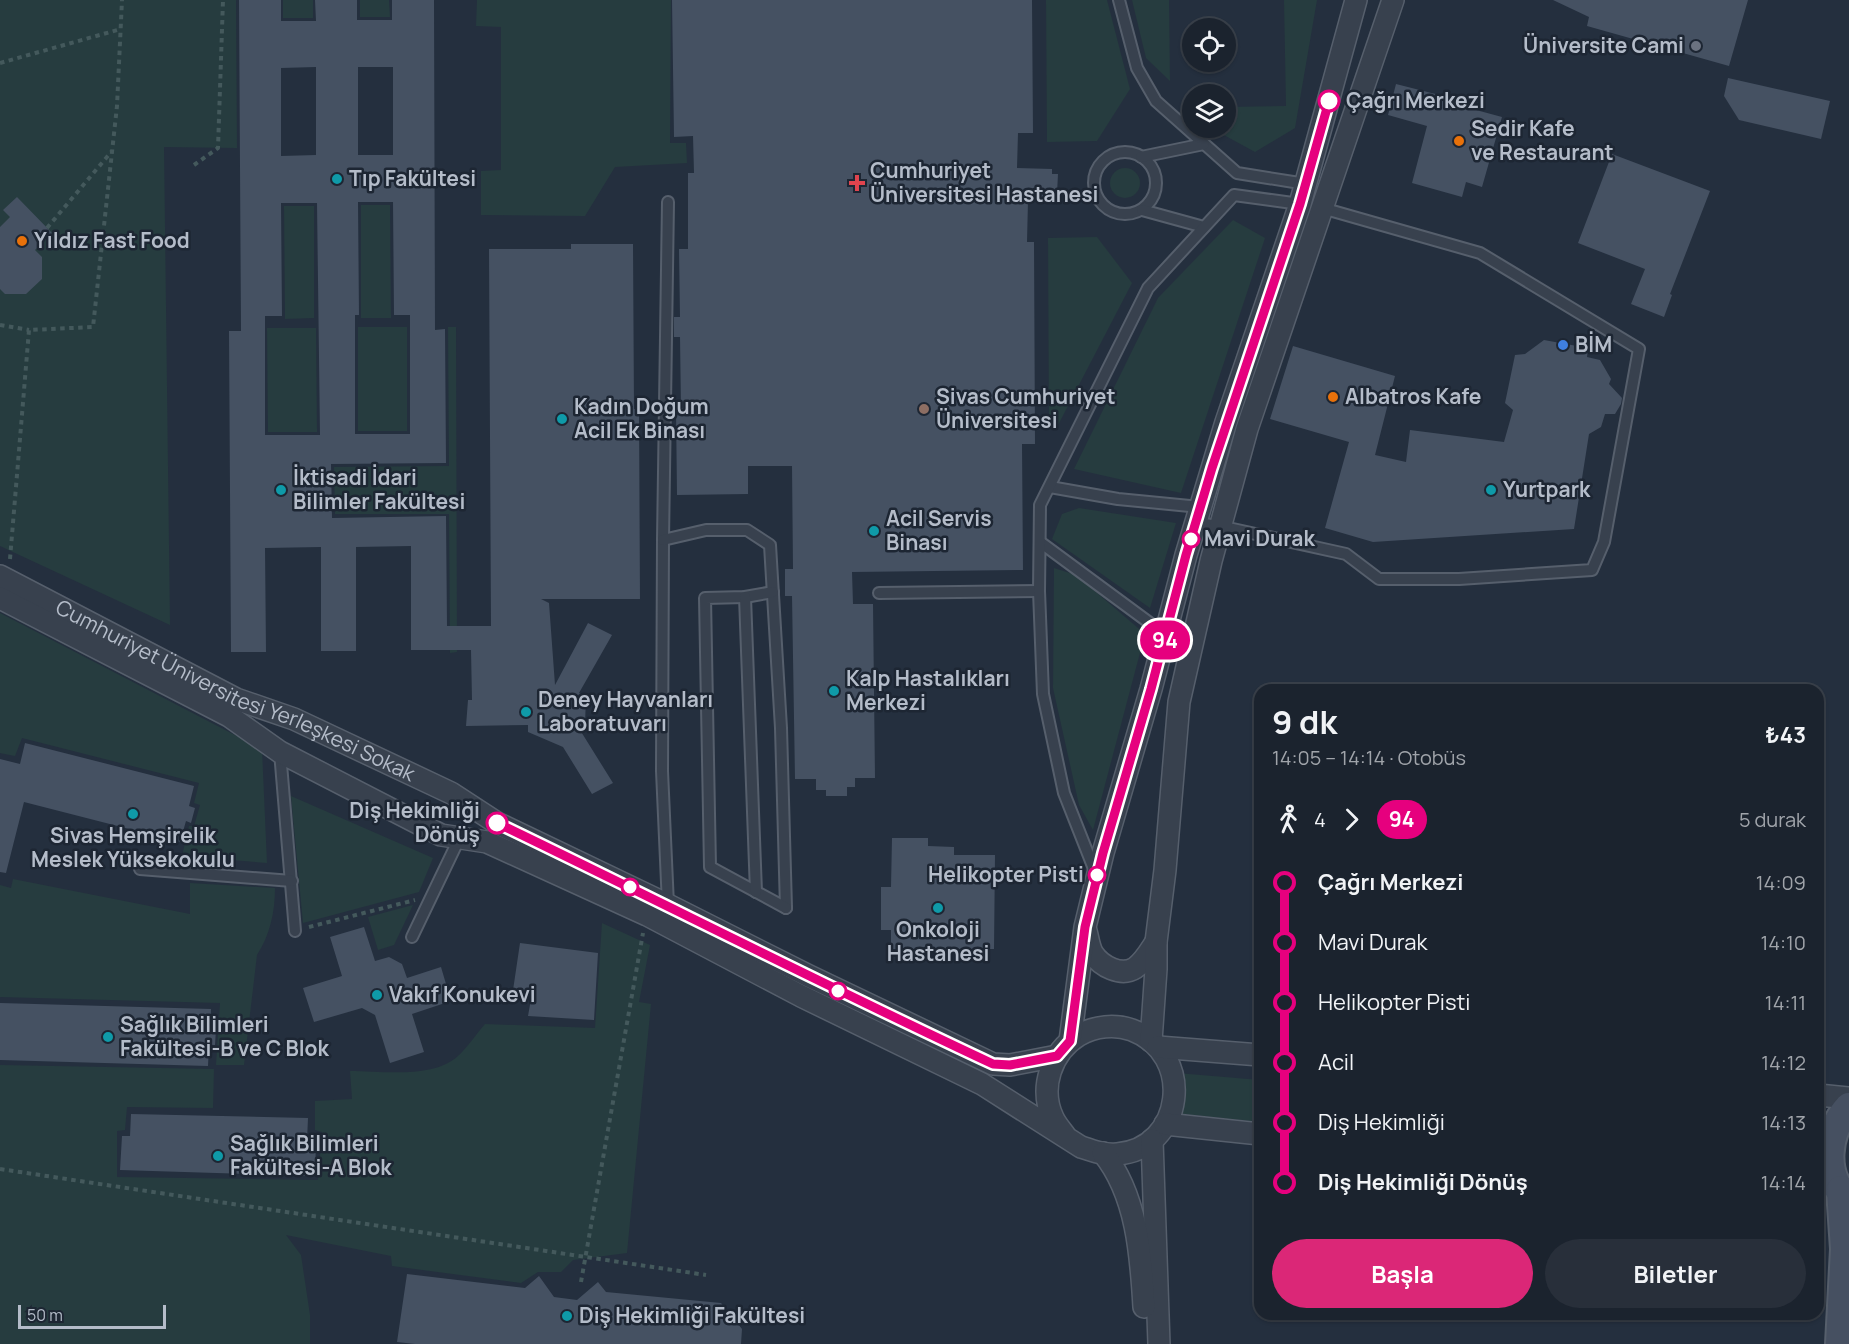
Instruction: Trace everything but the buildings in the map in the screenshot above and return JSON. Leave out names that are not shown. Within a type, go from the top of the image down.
[{"type":"street","points":[[1066,1137],[1053,1119],[1047,1098],[1048,1076],[1063,1048],[1085,927],[1097,877],[1198,515],[1226,422],[1303,194],[1356,0]]},
{"type":"street","points":[[1159,1344],[1158,1132],[1173,1105],[1175,1084],[1169,1064],[1155,1044],[1156,942],[1166,870],[1179,702],[1220,526],[1247,429],[1393,0]]},
{"type":"street","name":"Cumhuriyet Üniversitesi Yerleşkesi Sokak","points":[[3,585],[229,716],[280,752],[441,835],[487,842],[646,915],[801,996],[982,1084],[1081,1148],[1118,1154],[1136,1149],[1158,1132]]},
{"type":"street","name":"Cumhuriyet Üniversitesi Yerleşkesi Sokak","points":[[3,585],[236,699],[294,719],[452,793],[497,823],[668,905],[819,982],[993,1064],[1010,1065],[1063,1048],[1086,1031],[1105,1026],[1125,1028],[1143,1035],[1155,1044]]},
{"type":"street","points":[[1085,927],[1093,954],[1104,966],[1119,971],[1133,970],[1143,962],[1156,942]]},
{"type":"street","points":[[1155,1044],[1254,1054]]},
{"type":"street","points":[[1824,1096],[1849,1098]]},
{"type":"street","points":[[1840,1344],[1845,1249],[1837,1191],[1829,1159],[1830,1138],[1839,1117],[1849,1107]]},
{"type":"street","points":[[1158,1132],[1254,1134]]},
{"type":"street","points":[[1103,1153],[1122,1182],[1130,1204],[1143,1283],[1145,1327],[1149,1344]]},
{"type":"lane","points":[[1119,0],[1137,68],[1156,101],[1237,173],[1303,194]]},
{"type":"lane","points":[[1141,157],[1153,170],[1156,188],[1148,204],[1142,210],[1125,215],[1108,210],[1096,197],[1094,179],[1101,163],[1116,154],[1125,152],[1141,157],[1204,144]]},
{"type":"lane","points":[[1097,877],[1064,793],[1043,694],[1039,591],[1040,505],[1148,288],[1234,195],[1303,194]]},
{"type":"lane","points":[[668,202],[662,771],[668,905]]},
{"type":"lane","points":[[1050,487],[1198,515],[1220,526],[1346,554],[1379,579],[1459,579],[1592,570],[1604,542],[1638,349],[1480,253],[1322,208]]},
{"type":"lane","points":[[1142,210],[1204,227]]},
{"type":"lane","points":[[663,540],[706,530],[747,530],[770,546],[773,592],[781,728],[786,908],[710,867],[705,598],[745,597],[773,592]]},
{"type":"lane","points":[[1040,542],[1166,635]]},
{"type":"lane","points":[[879,593],[1039,591]]},
{"type":"lane","points":[[745,597],[756,892]]},
{"type":"lane","points":[[280,752],[295,931]]},
{"type":"lane","points":[[412,937],[459,839]]},
{"type":"lane","points":[[140,869],[292,881]]},
{"type":"path","points":[[0,325],[29,330],[93,327],[112,150],[122,0]]},
{"type":"path","points":[[195,165],[218,148],[222,1]]},
{"type":"path","points":[[0,63],[121,29]]},
{"type":"path","points":[[47,228],[112,150]]},
{"type":"path","points":[[3,585],[29,330]]},
{"type":"path","points":[[295,931],[433,895]]},
{"type":"path","points":[[581,1282],[646,915]]},
{"type":"path","points":[[0,1169],[706,1275]]},
{"type":"green space","points":[[0,0],[236,0],[237,148],[164,147],[170,625],[0,546]]},
{"type":"green space","points":[[283,0],[313,0],[313,18],[283,18]]},
{"type":"green space","points":[[360,0],[389,0],[390,17],[360,17]]},
{"type":"green space","points":[[477,0],[671,0],[670,143],[686,143],[687,163],[615,167],[585,216],[481,215],[481,171],[501,170],[501,27],[476,26]]},
{"type":"green space","points":[[1046,0],[1107,0],[1130,89],[1097,141],[1047,142]]},
{"type":"green space","points":[[1132,0],[1169,0],[1170,81],[1146,58]]},
{"type":"green space","points":[[1284,0],[1317,0],[1295,128],[1255,152],[1229,138],[1236,138],[1236,107],[1286,106]]},
{"type":"green space","points":[[1125,168],[1131,169],[1139,177],[1139,189],[1131,197],[1125,198],[1119,197],[1111,189],[1110,183],[1111,177],[1119,169]]},
{"type":"green space","points":[[361,205],[390,205],[391,318],[361,318]]},
{"type":"green space","points":[[284,206],[314,206],[314,318],[285,319]]},
{"type":"green space","points":[[1233,220],[1265,238],[1181,493],[1074,469],[1158,298]]},
{"type":"green space","points":[[1097,237],[1132,283],[1056,429],[1049,429],[1048,238]]},
{"type":"green space","points":[[358,327],[407,327],[407,431],[358,431]]},
{"type":"green space","points":[[448,327],[456,327],[457,652],[450,653],[449,514],[335,514],[334,467],[449,466]]},
{"type":"green space","points":[[267,328],[316,328],[317,432],[268,432]]},
{"type":"green space","points":[[1079,508],[1176,523],[1150,608],[1052,539],[1062,514]]},
{"type":"green space","points":[[1054,568],[1076,575],[1145,634],[1093,830],[1079,805],[1053,688]]},
{"type":"green space","points":[[0,613],[262,749],[267,863],[182,856],[189,826],[194,826],[200,805],[194,803],[199,783],[22,738],[15,756],[0,753]]},
{"type":"green space","points":[[291,796],[433,858],[419,892],[303,923]]},
{"type":"green space","points":[[13,879],[190,914],[190,883],[275,888],[271,923],[257,955],[244,1065],[216,1065],[220,1003],[0,997],[0,885],[11,888]]},
{"type":"green space","points":[[413,905],[394,945],[378,950],[368,917]]},
{"type":"green space","points":[[602,923],[650,945],[639,1002],[651,1004],[627,1253],[573,1260],[561,1272],[538,1272],[521,1283],[392,1266],[391,1256],[286,1235],[301,1255],[310,1315],[310,1344],[0,1344],[0,1065],[214,1069],[213,1108],[127,1107],[125,1130],[117,1131],[117,1177],[318,1180],[322,1132],[315,1130],[315,1101],[352,1099],[350,1071],[407,1072],[435,1068],[458,1056],[485,1024],[595,1028]]},
{"type":"green space","points":[[1177,1073],[1254,1079],[1254,1121],[1174,1113]]},
{"type":"bus line","name":"94","points":[[497,823],[993,1064],[1010,1065],[1057,1056],[1070,1041],[1085,927],[1103,853],[1151,689],[1186,555],[1226,422],[1300,204],[1329,101]]},
{"type":"place","name":"Üniversite Cami","points":[[1696,46]]},
{"type":"place","name":"Çağrı Merkezi","points":[[1329,101]]},
{"type":"place","name":"Sedir Kafe ve Restaurant","points":[[1459,141]]},
{"type":"place","name":"Tıp Fakültesi","points":[[337,179]]},
{"type":"place","name":"Cumhuriyet Üniversitesi Hastanesi","points":[[857,183]]},
{"type":"place","name":"Yıldız Fast Food","points":[[22,241]]},
{"type":"place","name":"BİM","points":[[1563,345]]},
{"type":"place","name":"Albatros Kafe","points":[[1333,397]]},
{"type":"place","name":"Sivas Cumhuriyet Üniversitesi","points":[[924,409]]},
{"type":"place","name":"Kadın Doğum Acil Ek Binası","points":[[562,419]]},
{"type":"place","name":"İktisadi İdari Bilimler Fakültesi","points":[[281,490]]},
{"type":"place","name":"Yurtpark","points":[[1491,490]]},
{"type":"place","name":"Acil Servis Binası","points":[[874,531]]},
{"type":"place","name":"Mavi Durak","points":[[1191,539]]},
{"type":"place","name":"Kalp Hastalıkları Merkezi","points":[[834,691]]},
{"type":"place","name":"Deney Hayvanları Laboratuvarı","points":[[526,712]]},
{"type":"place","name":"Sivas Hemşirelik Meslek Yüksekokulu","points":[[133,814]]},
{"type":"place","name":"Diş Hekimliği Dönüş","points":[[497,823]]},
{"type":"place","name":"Helikopter Pisti","points":[[1097,875]]},
{"type":"place","name":"Onkoloji Hastanesi","points":[[938,908]]},
{"type":"place","name":"Vakıf Konukevi","points":[[377,995]]},
{"type":"place","name":"Sağlık Bilimleri Fakültesi-B ve C Blok","points":[[108,1037]]},
{"type":"place","name":"Sağlık Bilimleri Fakültesi-A Blok","points":[[218,1156]]},
{"type":"place","name":"Diş Hekimliği Fakültesi","points":[[567,1316]]}]
